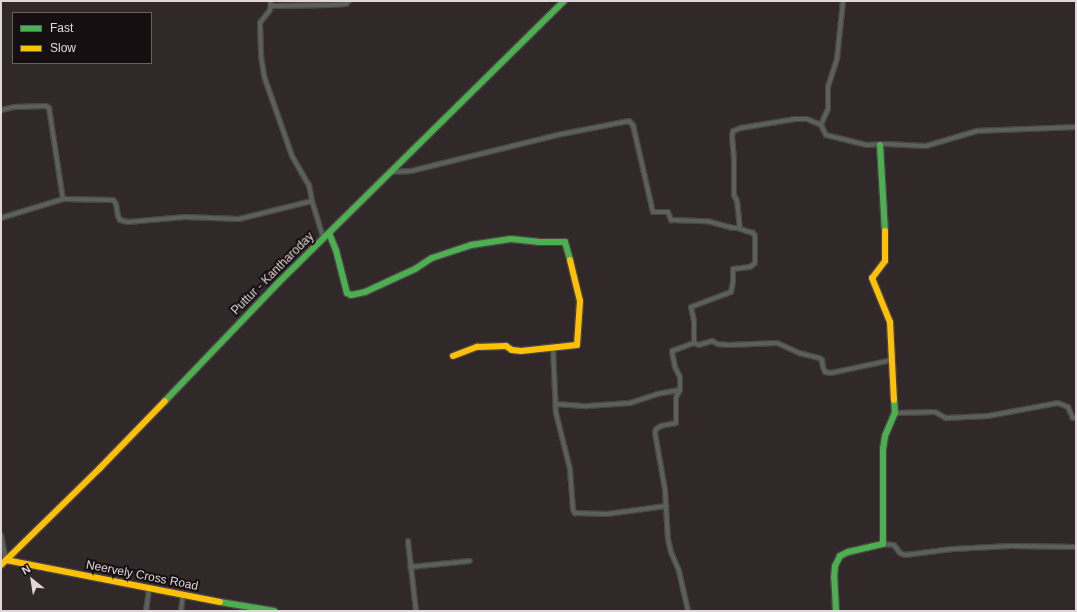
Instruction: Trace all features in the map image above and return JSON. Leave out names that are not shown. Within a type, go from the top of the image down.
[{"type":"street","points":[[323,238],[309,185],[290,150],[264,76],[261,56],[260,23],[271,4],[328,5],[346,4],[349,1]]},
{"type":"street","name":"Puttur - Kantharoday","points":[[1,565],[100,468],[323,238],[564,1]]},
{"type":"street","points":[[821,125],[828,109],[828,87],[838,59],[843,1]]},
{"type":"street","points":[[1,110],[14,107],[46,106],[49,108],[63,199]]},
{"type":"street","points":[[740,228],[737,201],[734,195],[734,159],[732,136],[733,132],[741,128],[795,119],[807,119],[821,125],[826,135],[867,145],[926,146],[977,131],[1076,127]]},
{"type":"street","points":[[390,172],[411,171],[562,134],[630,121],[635,132],[653,212],[668,212],[671,220],[707,221],[732,228],[740,228],[741,230],[753,233],[755,236],[755,263],[750,267],[732,269],[733,282],[731,292],[691,307],[694,321],[694,343]]},
{"type":"street","points":[[880,145],[885,229],[885,261],[872,278],[890,322],[895,413],[885,436],[882,449],[883,544]]},
{"type":"street","points":[[1,218],[63,199],[113,200],[116,204],[120,220],[128,222],[184,217],[239,219],[312,201]]},
{"type":"street","points":[[329,233],[336,250],[347,293],[351,295],[365,292],[415,269],[432,258],[471,245],[511,239],[538,242],[565,242],[580,301],[577,345],[571,347],[553,347],[521,351],[512,350],[506,346],[477,347],[453,356]]},
{"type":"street","points":[[688,611],[679,571],[671,552],[655,433],[656,429],[661,426],[676,423],[676,397],[680,390],[680,377],[675,367],[672,351],[694,343],[699,345],[712,341],[718,344],[728,345],[777,343],[799,353],[819,358],[822,360],[825,372],[831,373],[892,360]]},
{"type":"street","points":[[553,347],[555,381],[553,385],[556,413],[570,469],[573,510],[575,513],[607,514],[666,506]]},
{"type":"street","points":[[556,404],[587,406],[630,403],[657,394],[680,390]]},
{"type":"street","points":[[895,413],[935,412],[946,418],[988,416],[1058,403],[1068,407],[1073,418],[1076,418]]},
{"type":"street","points":[[1,535],[6,560]]},
{"type":"street","points":[[408,541],[416,611]]},
{"type":"street","points":[[836,611],[834,578],[835,566],[840,556],[848,552],[883,544],[894,545],[900,553],[905,555],[953,549],[1011,546],[1076,547]]},
{"type":"street","name":"Neervely Cross Road","points":[[6,560],[149,589],[274,611]]},
{"type":"street","points":[[410,567],[470,561]]},
{"type":"street","points":[[146,611],[149,589]]},
{"type":"street","points":[[181,611],[183,595]]},
{"type":"traffic: fast","points":[[165,401],[278,283],[564,1]]},
{"type":"traffic: fast","points":[[880,145],[885,231]]},
{"type":"traffic: fast","points":[[329,233],[336,250],[347,293],[351,295],[365,292],[415,269],[432,258],[471,245],[511,239],[538,242],[565,242],[570,260]]},
{"type":"traffic: fast","points":[[836,611],[834,578],[835,566],[840,556],[848,552],[883,544],[883,449],[885,436],[895,413],[894,400]]},
{"type":"traffic: fast","points":[[220,602],[274,611]]},
{"type":"traffic: slow","points":[[885,231],[885,261],[872,278],[890,322],[894,400]]},
{"type":"traffic: slow","points":[[453,356],[477,347],[506,346],[512,350],[521,351],[577,345],[580,301],[570,260]]},
{"type":"traffic: slow","points":[[1,565],[100,468],[165,401]]},
{"type":"traffic: slow","points":[[6,560],[220,602]]}]
